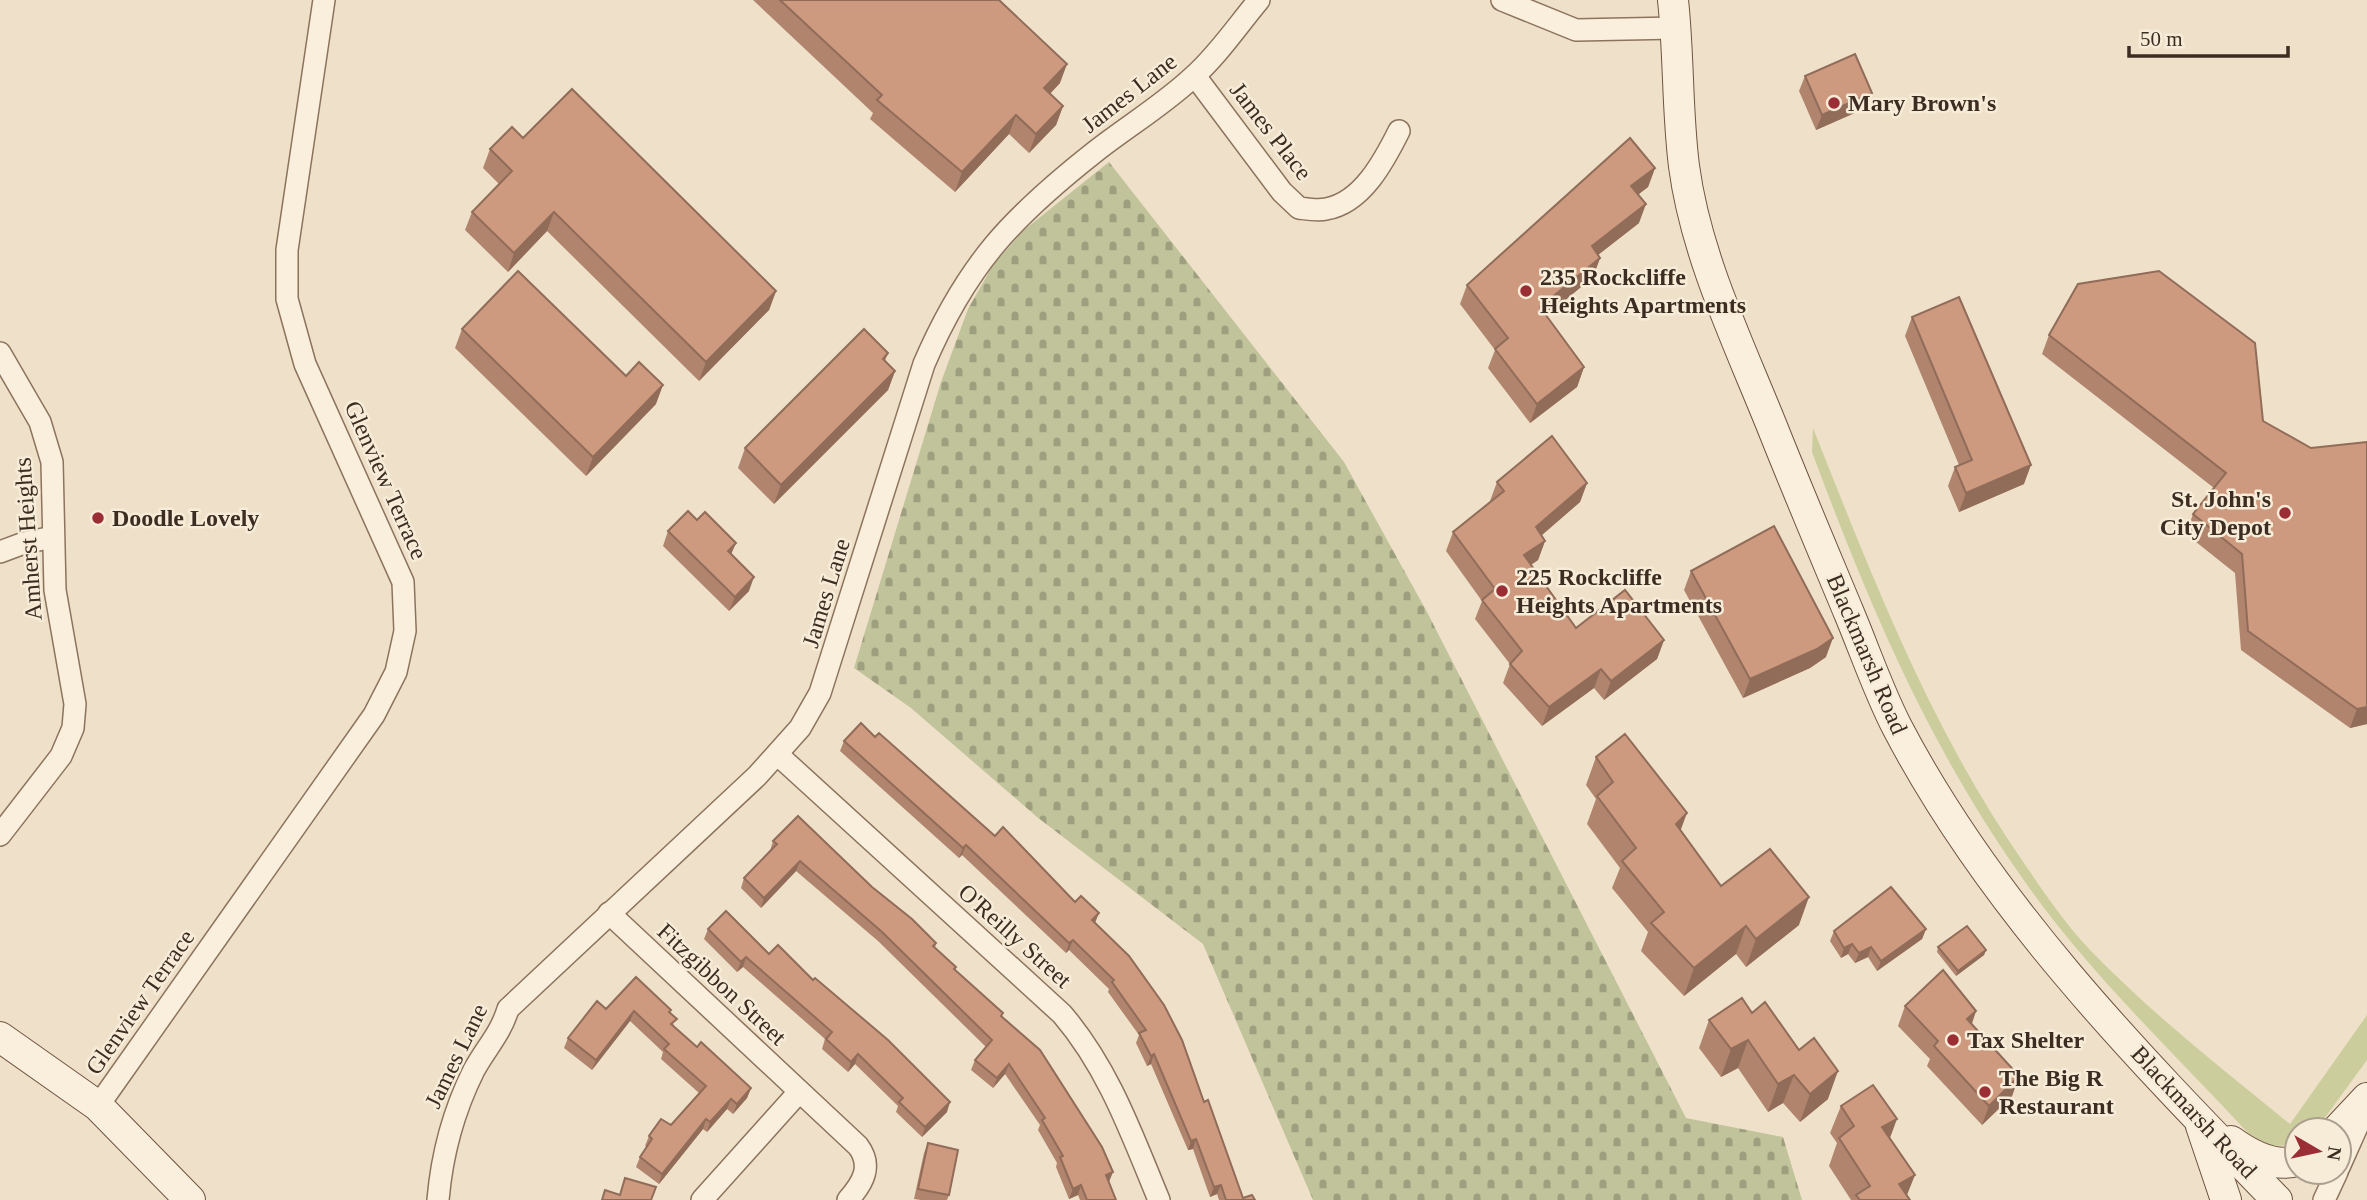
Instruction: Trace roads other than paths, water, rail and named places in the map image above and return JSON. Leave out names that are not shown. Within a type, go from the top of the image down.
[{"type":"street","name":"Glenview Terrace","points":[[98,1106],[374,715],[396,672],[405,631],[403,582],[305,364],[287,299],[287,250],[324,0]]},
{"type":"street","name":"James Lane","points":[[438,1200],[442,1164],[452,1121],[476,1067],[502,1030],[508,1009],[778,755],[811,711],[828,674],[924,364],[944,318],[964,284],[1012,222],[1096,151],[1195,76],[1259,0]]},
{"type":"street","points":[[1502,0],[1576,30],[1675,14]]},
{"type":"street","name":"Blackmarsh Road","points":[[1675,14],[1684,165],[1698,230],[1755,384],[1892,716],[1933,790],[1999,890],[2098,1008],[2277,1200]]},
{"type":"street","name":"James Place","points":[[1195,76],[1282,192],[1298,208],[1326,209],[1346,202],[1376,171],[1399,131]]},
{"type":"street","name":"Amherst Heights","points":[[0,353],[45,434],[54,477],[55,590],[75,694],[75,716],[70,737],[61,756],[0,835]]},
{"type":"street","points":[[0,552],[54,537]]},
{"type":"street","name":"O'Reilly Street","points":[[778,755],[1062,1014],[1083,1041],[1112,1088],[1159,1200]]},
{"type":"street","name":"Fitzgibbon Street","points":[[609,913],[862,1151],[866,1174],[848,1200]]},
{"type":"street","points":[[0,1037],[98,1106],[190,1200]]},
{"type":"street","points":[[702,1200],[799,1092]]},
{"type":"street","points":[[2350,1116],[2367,1098]]},
{"type":"street","points":[[2353,1136],[2367,1105]]},
{"type":"street","points":[[2199,1119],[2252,1156],[2283,1161]]},
{"type":"street","points":[[2199,1119],[2226,1200]]},
{"type":"place","name":"Mary Brown's","points":[[1834,103]]},
{"type":"place","name":"235 Rockcliffe Heights Apartments","points":[[1526,291]]},
{"type":"place","name":"St. John's City Depot","points":[[2285,513]]},
{"type":"place","name":"Doodle Lovely","points":[[98,518]]},
{"type":"place","name":"225 Rockcliffe Heights Apartments","points":[[1502,591]]},
{"type":"place","name":"Tax Shelter","points":[[1953,1040]]},
{"type":"place","name":"The Big R Restaurant","points":[[1985,1092]]}]
